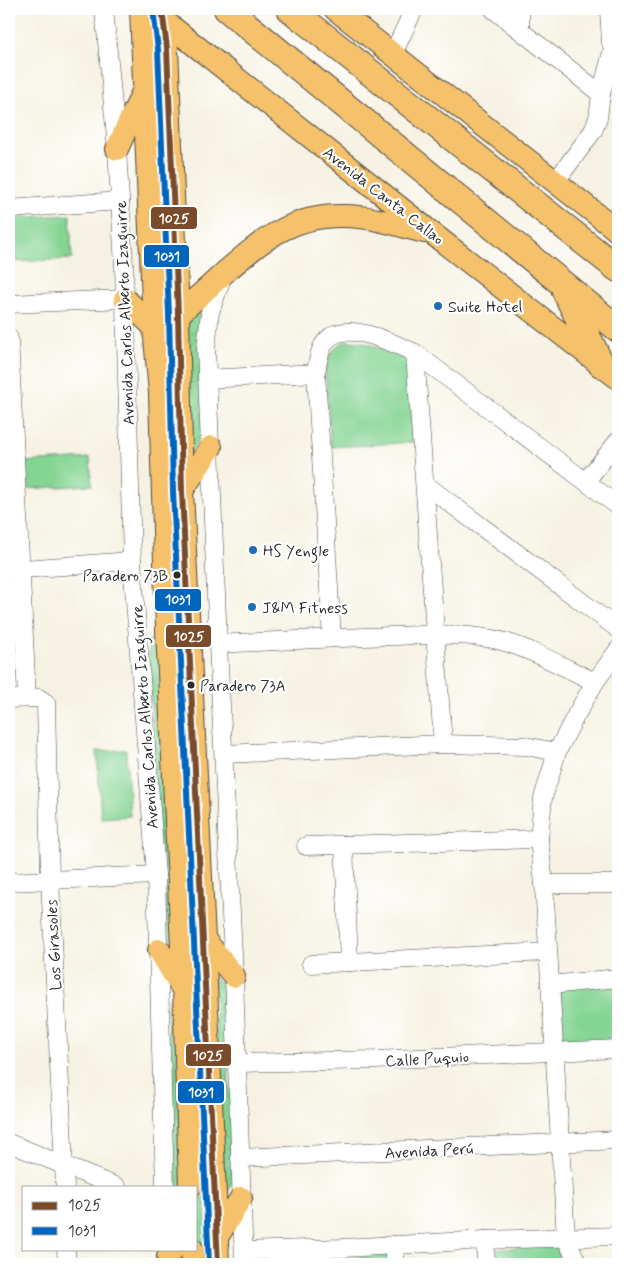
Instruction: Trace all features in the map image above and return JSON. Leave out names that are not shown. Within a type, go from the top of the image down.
[{"type":"highway","points":[[227,9],[618,330]]},
{"type":"highway","points":[[290,9],[618,269]]},
{"type":"highway","points":[[561,284],[609,370]]},
{"type":"main road","name":"Avenida Carlos Alberto Izaguirre","points":[[141,9],[154,326],[170,392],[182,491],[218,1264]]},
{"type":"main road","points":[[335,9],[618,231]]},
{"type":"main road","name":"Avenida Carlos Alberto Izaguirre","points":[[160,13],[167,48],[178,315],[170,392],[166,630],[184,990],[190,1186]]},
{"type":"main road","name":"Avenida Canta Callao","points":[[160,13],[433,234],[609,370]]},
{"type":"main road","points":[[117,149],[144,90]]},
{"type":"main road","points":[[178,315],[244,255],[268,236],[288,226],[310,219],[342,216],[376,219],[433,234]]},
{"type":"main road","points":[[125,299],[154,326]]},
{"type":"main road","points":[[182,491],[211,448]]},
{"type":"main road","points":[[173,762],[178,758],[186,756],[196,766]]},
{"type":"main road","points":[[204,939],[234,976]]},
{"type":"main road","points":[[159,950],[184,990]]},
{"type":"main road","points":[[216,1239],[241,1198]]},
{"type":"main road","points":[[192,1250],[193,1264]]},
{"type":"street","name":"Avenida Carlos Alberto Izaguirre","points":[[104,9],[117,149],[125,299],[132,561],[156,875],[165,1186]]},
{"type":"street","points":[[393,54],[414,9]]},
{"type":"street","points":[[493,9],[601,94]]},
{"type":"street","points":[[520,9],[520,30]]},
{"type":"street","points":[[609,9],[612,54]]},
{"type":"street","points":[[556,181],[593,131],[598,118],[601,94],[618,30]]},
{"type":"street","points":[[9,209],[120,202]]},
{"type":"street","points":[[224,274],[210,312],[206,348],[234,976],[244,1258],[344,1256],[393,1245],[618,1236]]},
{"type":"street","points":[[9,304],[125,299]]},
{"type":"street","points":[[332,638],[316,373],[321,350],[327,340],[336,334],[352,332],[379,338],[415,353],[618,506]]},
{"type":"street","points":[[9,338],[15,570],[27,698],[9,699]]},
{"type":"street","points":[[415,353],[426,485],[443,744]]},
{"type":"street","points":[[207,379],[316,373]]},
{"type":"street","points":[[586,481],[618,441]]},
{"type":"street","points":[[426,485],[618,630]]},
{"type":"street","points":[[15,570],[132,561]]},
{"type":"street","points":[[218,644],[332,638],[436,635],[472,636],[504,642],[533,652],[594,682]]},
{"type":"street","points":[[578,1264],[566,1238],[544,884],[539,839],[543,798],[557,752],[594,682],[618,650]]},
{"type":"street","name":"Los Girasoles","points":[[27,698],[40,698],[46,702],[50,879],[65,1186]]},
{"type":"street","points":[[224,754],[443,744],[525,746],[557,752]]},
{"type":"street","points":[[306,846],[539,839]]},
{"type":"street","points":[[344,845],[349,962]]},
{"type":"street","points":[[9,882],[156,875]]},
{"type":"street","points":[[544,884],[618,884]]},
{"type":"street","points":[[311,964],[548,952]]},
{"type":"street","points":[[550,985],[618,978]]},
{"type":"street","name":"Calle Puquio","points":[[236,1063],[375,1060],[618,1048]]},
{"type":"street","name":"Avenida Perú","points":[[240,1158],[618,1140]]},
{"type":"street","points":[[9,1143],[115,1186]]},
{"type":"street","points":[[485,1240],[486,1264]]},
{"type":"street","points":[[393,1245],[395,1264]]},
{"type":"street","points":[[66,1250],[67,1264]]},
{"type":"green space","points":[[149,38],[159,43],[177,387],[166,384]]},
{"type":"green space","points":[[70,215],[72,259],[9,262],[9,218]]},
{"type":"green space","points":[[193,311],[204,316],[201,436],[188,457],[181,346]]},
{"type":"green space","points":[[348,341],[361,342],[407,356],[415,442],[331,447],[325,369],[331,353],[338,345]]},
{"type":"green space","points":[[90,458],[92,485],[24,489],[22,462]]},
{"type":"green space","points":[[148,640],[159,640],[175,972],[163,960]]},
{"type":"green space","points":[[126,750],[130,816],[101,818],[97,751]]},
{"type":"green space","points":[[188,775],[208,1264],[199,1264],[198,1186],[196,1186]]},
{"type":"green space","points":[[214,977],[224,986],[234,1180],[223,1201]]},
{"type":"green space","points":[[618,981],[618,1043],[560,1047],[559,985]]},
{"type":"green space","points":[[167,998],[176,1011],[183,1186],[172,1186]]},
{"type":"green space","points":[[562,1243],[574,1264],[493,1264],[492,1250]]},
{"type":"green space","points":[[390,1255],[390,1264],[349,1264],[349,1258]]},
{"type":"transit line","name":"1025","points":[[162,9],[167,48],[178,315],[182,491],[218,1264]]},
{"type":"transit line","name":"1031","points":[[153,10],[158,49],[169,315],[173,491],[209,1264]]},
{"type":"place","name":"Suite Hotel","points":[[438,306]]},
{"type":"place","name":"HS Yengle","points":[[253,550]]},
{"type":"place","name":"Paradero 73B","points":[[177,575]]},
{"type":"place","name":"J&M Fitness","points":[[252,607]]},
{"type":"place","name":"Paradero 73A","points":[[191,685]]}]
